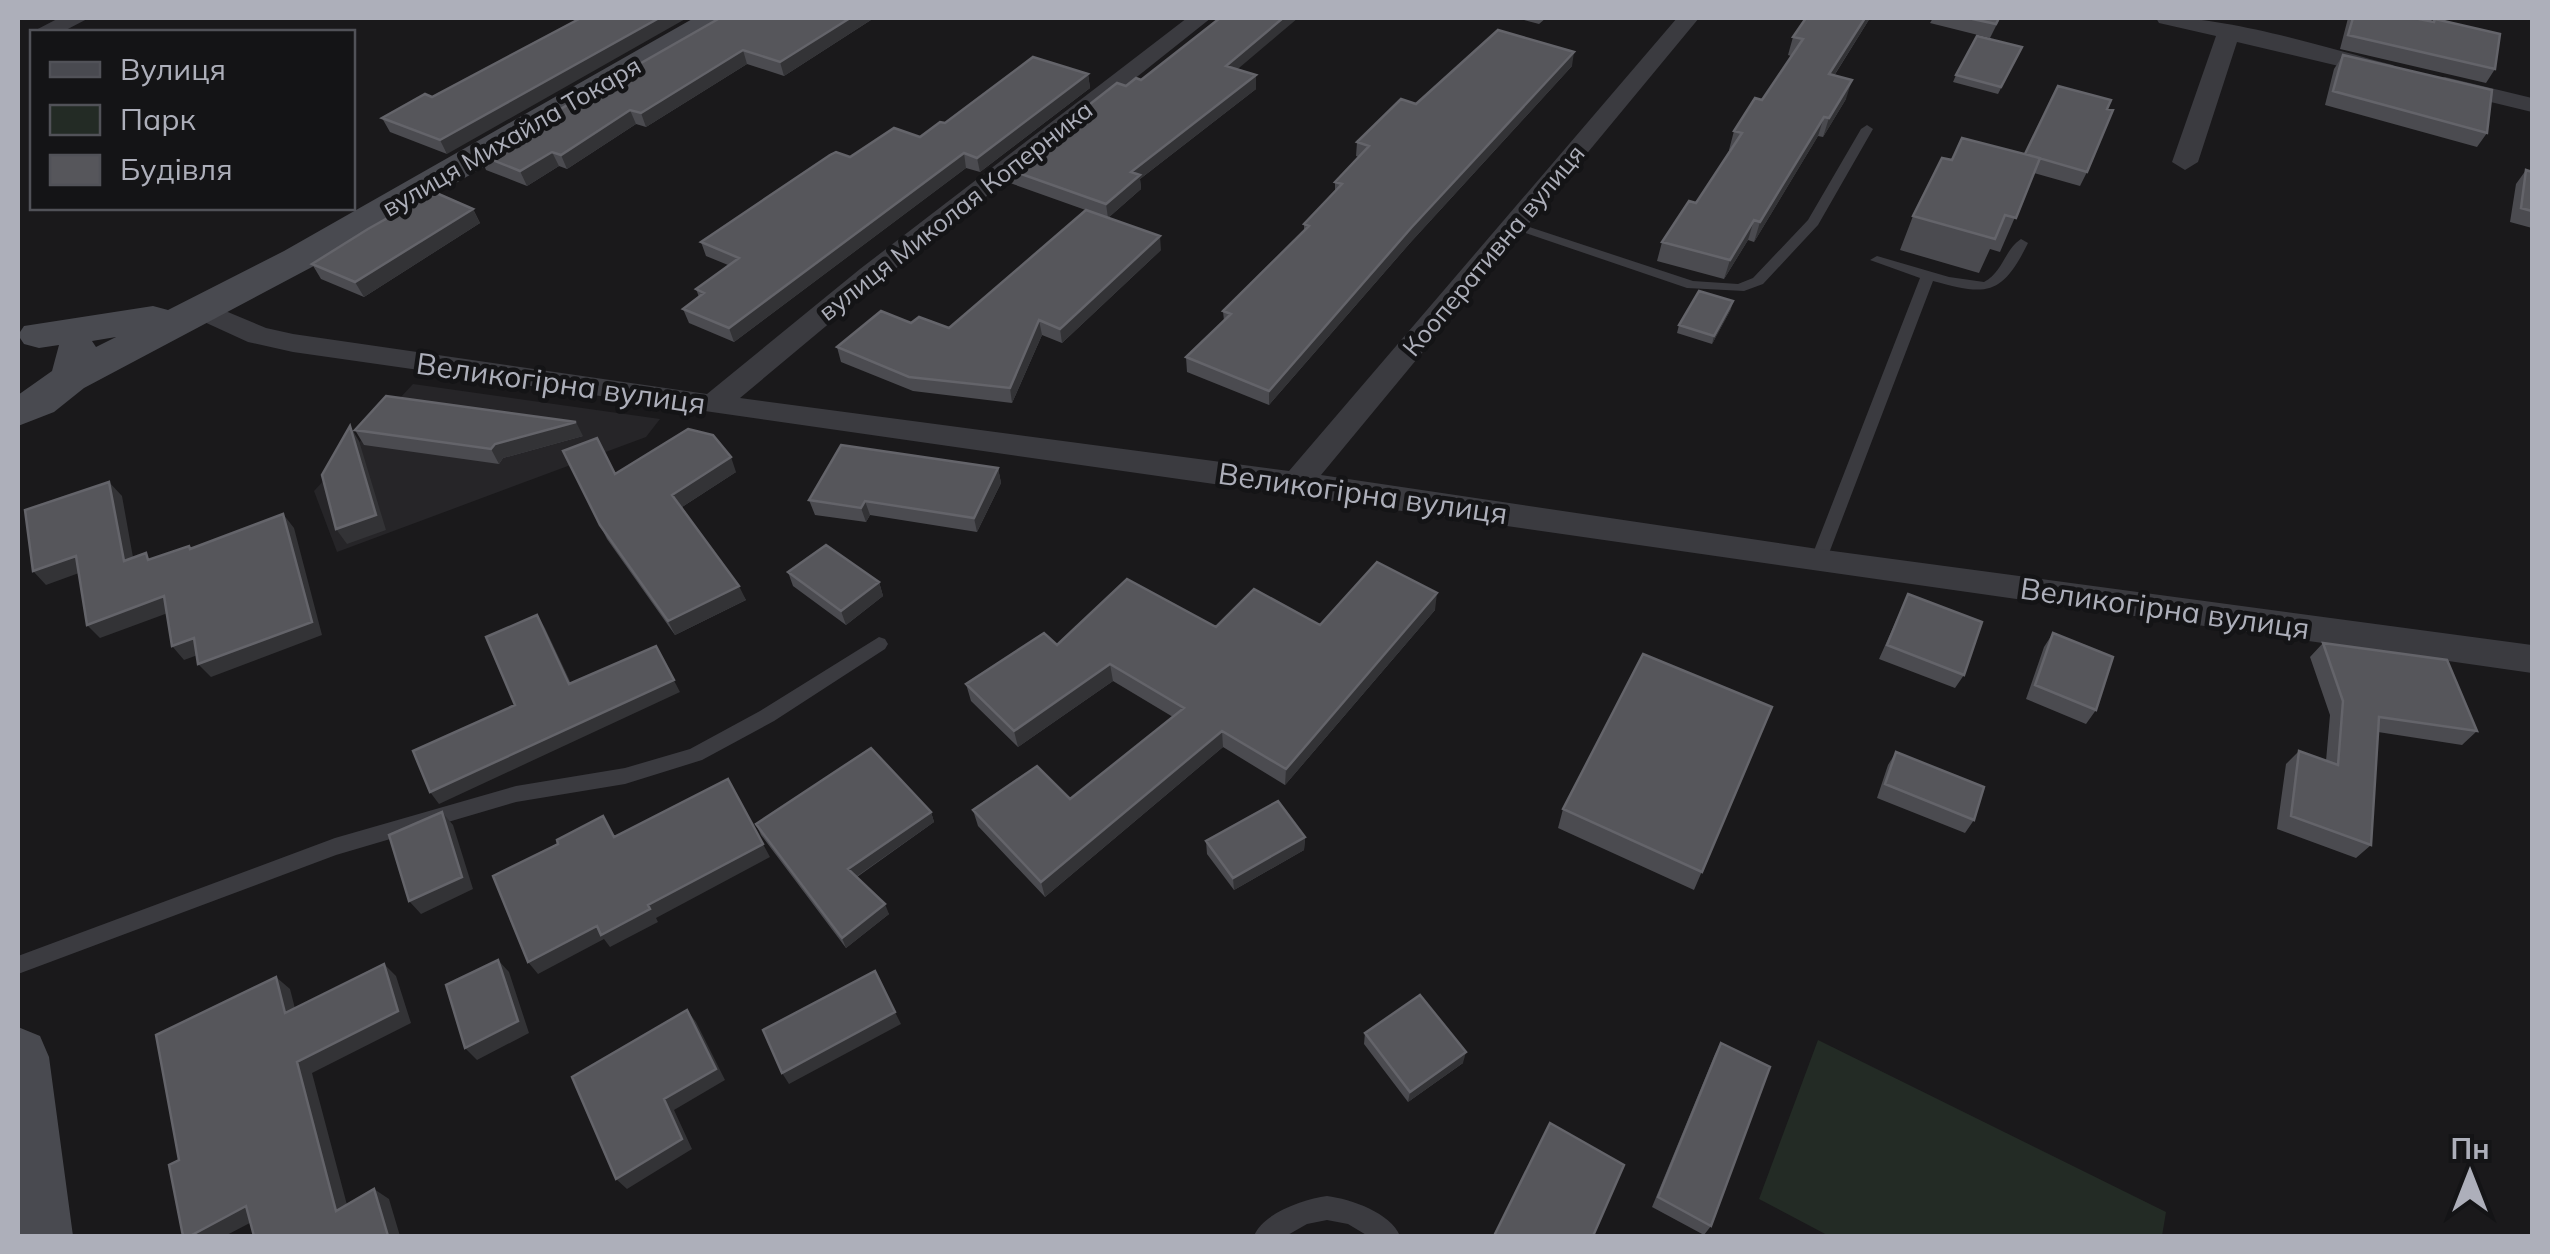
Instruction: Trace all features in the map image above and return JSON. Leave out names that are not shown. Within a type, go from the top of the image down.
[{"type":"street","points":[[47,30],[78,18]]},
{"type":"street","name":"вулиця Михайла Токаря","points":[[36,404],[199,309],[298,259],[716,18]]},
{"type":"street","name":"вулиця Миколая Коперника","points":[[713,406],[870,275],[1200,18]]},
{"type":"street","name":"Кооперативна вулиця","points":[[1297,483],[1688,18]]},
{"type":"street","points":[[2167,18],[2532,105]]},
{"type":"street","points":[[2185,162],[2230,32]]},
{"type":"street","name":"вулиця Михайла Токаря","points":[[23,336],[97,330],[199,309]]},
{"type":"street","name":"Великогірна вулиця","points":[[199,309],[258,336],[293,343],[713,406],[1297,483],[1818,560],[2532,658]]},
{"type":"street","points":[[23,336],[72,343],[78,352],[78,364],[36,404]]},
{"type":"street","points":[[18,1057],[31,1222]]},
{"type":"lane","points":[[1512,226],[1692,285],[1739,288],[1758,281],[1813,222],[1867,129]]},
{"type":"lane","points":[[1878,260],[1969,286],[1990,286],[2006,277],[2022,244]]},
{"type":"lane","points":[[1818,560],[1928,276]]},
{"type":"lane","points":[[18,965],[335,847],[516,794],[625,776],[696,755],[879,644]]},
{"type":"lane","points":[[1266,1236],[1308,1209],[1333,1206],[1359,1214],[1388,1236]]},
{"type":"shaded area","points":[[413,384],[660,419],[646,437],[337,552],[314,491]]},
{"type":"green space","points":[[1818,1040],[2166,1212],[2162,1236],[1829,1236],[1759,1199]]},
{"type":"building","points":[[581,18],[659,18],[440,140],[382,118],[425,94],[432,97]]},
{"type":"building","points":[[720,18],[850,18],[780,62],[743,50],[641,113],[630,110],[561,155],[552,152],[520,171],[480,155]]},
{"type":"building","points":[[1220,18],[1283,18],[1226,66],[1256,75],[1131,172],[1140,175],[1106,204],[1007,169],[1117,83],[1126,86],[1136,78],[1141,80]]},
{"type":"building","points":[[1806,18],[1865,18],[1829,74],[1852,80],[1829,118],[1824,117],[1760,222],[1754,220],[1730,260],[1662,242],[1689,201],[1696,203],[1742,133],[1734,131],[1755,98],[1762,100],[1803,39],[1793,37]]},
{"type":"building","points":[[1968,18],[1999,18],[1996,24]]},
{"type":"building","points":[[2353,18],[2414,18],[2434,22],[2435,19],[2500,34],[2495,69],[2348,35]]},
{"type":"building","points":[[1498,30],[1574,52],[1411,228],[1269,391],[1186,357],[1231,314],[1223,311],[1309,226],[1304,224],[1342,184],[1335,182],[1369,146],[1357,142],[1401,99],[1416,104]]},
{"type":"building","points":[[1977,36],[2022,47],[2001,87],[1956,75]]},
{"type":"building","points":[[2343,55],[2492,90],[2487,133],[2333,91]]},
{"type":"building","points":[[1033,57],[1088,74],[977,158],[964,153],[729,328],[683,309],[704,293],[696,289],[739,258],[701,242],[836,152],[850,157],[894,128],[920,137],[940,122],[945,123]]},
{"type":"building","points":[[2058,86],[2111,100],[2107,109],[2113,110],[2087,172],[2025,154]]},
{"type":"building","points":[[1962,138],[2040,158],[2016,218],[2005,215],[1995,239],[1913,216],[1942,158],[1952,160]]},
{"type":"building","points":[[2526,170],[2532,172],[2532,211],[2521,208]]},
{"type":"building","points":[[434,192],[473,209],[355,282],[312,264],[368,229]]},
{"type":"building","points":[[1086,210],[1160,236],[1060,329],[1039,320],[1010,388],[909,377],[837,347],[881,311],[911,323],[919,317],[949,328]]},
{"type":"building","points":[[1699,291],[1733,301],[1714,336],[1679,325]]},
{"type":"building","points":[[386,396],[576,422],[495,444],[491,449],[355,430]]},
{"type":"building","points":[[350,426],[376,515],[336,529],[322,475]]},
{"type":"building","points":[[688,429],[713,435],[731,457],[672,495],[739,586],[668,621],[600,525],[563,451],[597,438],[615,474]]},
{"type":"building","points":[[841,445],[998,468],[974,518],[865,501],[861,508],[809,500]]},
{"type":"building","points":[[109,482],[124,561],[146,553],[148,560],[189,546],[190,549],[283,514],[312,622],[198,664],[194,638],[172,646],[164,596],[87,625],[76,556],[33,571],[25,510]]},
{"type":"building","points":[[826,545],[879,582],[841,611],[788,572]]},
{"type":"building","points":[[1377,562],[1437,593],[1286,769],[1222,731],[1041,882],[973,810],[1037,766],[1070,799],[1184,708],[1110,664],[1014,731],[966,684],[1044,633],[1057,645],[1127,579],[1216,627],[1254,589],[1320,625]]},
{"type":"building","points":[[1908,594],[1982,622],[1964,675],[1887,645]]},
{"type":"building","points":[[537,615],[569,684],[656,646],[674,680],[430,792],[413,751],[515,705],[486,637]]},
{"type":"building","points":[[2053,633],[2113,657],[2096,710],[2035,685]]},
{"type":"building","points":[[2323,643],[2447,660],[2477,731],[2379,717],[2371,845],[2291,816],[2299,751],[2338,765],[2343,701]]},
{"type":"building","points":[[1643,654],[1772,707],[1702,872],[1563,809]]},
{"type":"building","points":[[871,748],[931,812],[848,869],[885,904],[842,938],[756,824]]},
{"type":"building","points":[[1896,752],[1984,787],[1974,820],[1885,784]]},
{"type":"building","points":[[728,779],[763,844],[648,905],[650,909],[601,935],[597,926],[528,962],[493,876],[558,844],[557,840],[603,816],[614,837]]},
{"type":"building","points":[[1278,801],[1305,837],[1233,878],[1206,841]]},
{"type":"building","points":[[442,812],[462,877],[409,901],[389,835]]},
{"type":"building","points":[[498,960],[518,1021],[465,1048],[446,985]]},
{"type":"building","points":[[384,964],[398,1011],[297,1062],[336,1211],[374,1189],[388,1236],[254,1236],[246,1206],[190,1236],[183,1236],[169,1165],[179,1160],[156,1035],[276,977],[285,1013]]},
{"type":"building","points":[[875,971],[895,1012],[782,1073],[763,1030]]},
{"type":"building","points":[[1420,995],[1466,1052],[1410,1092],[1365,1033]]},
{"type":"building","points":[[687,1010],[716,1069],[664,1099],[682,1139],[616,1179],[572,1077]]},
{"type":"building","points":[[1721,1043],[1770,1067],[1711,1226],[1658,1197]]},
{"type":"building","points":[[1550,1123],[1624,1165],[1593,1236],[1494,1236]]}]
